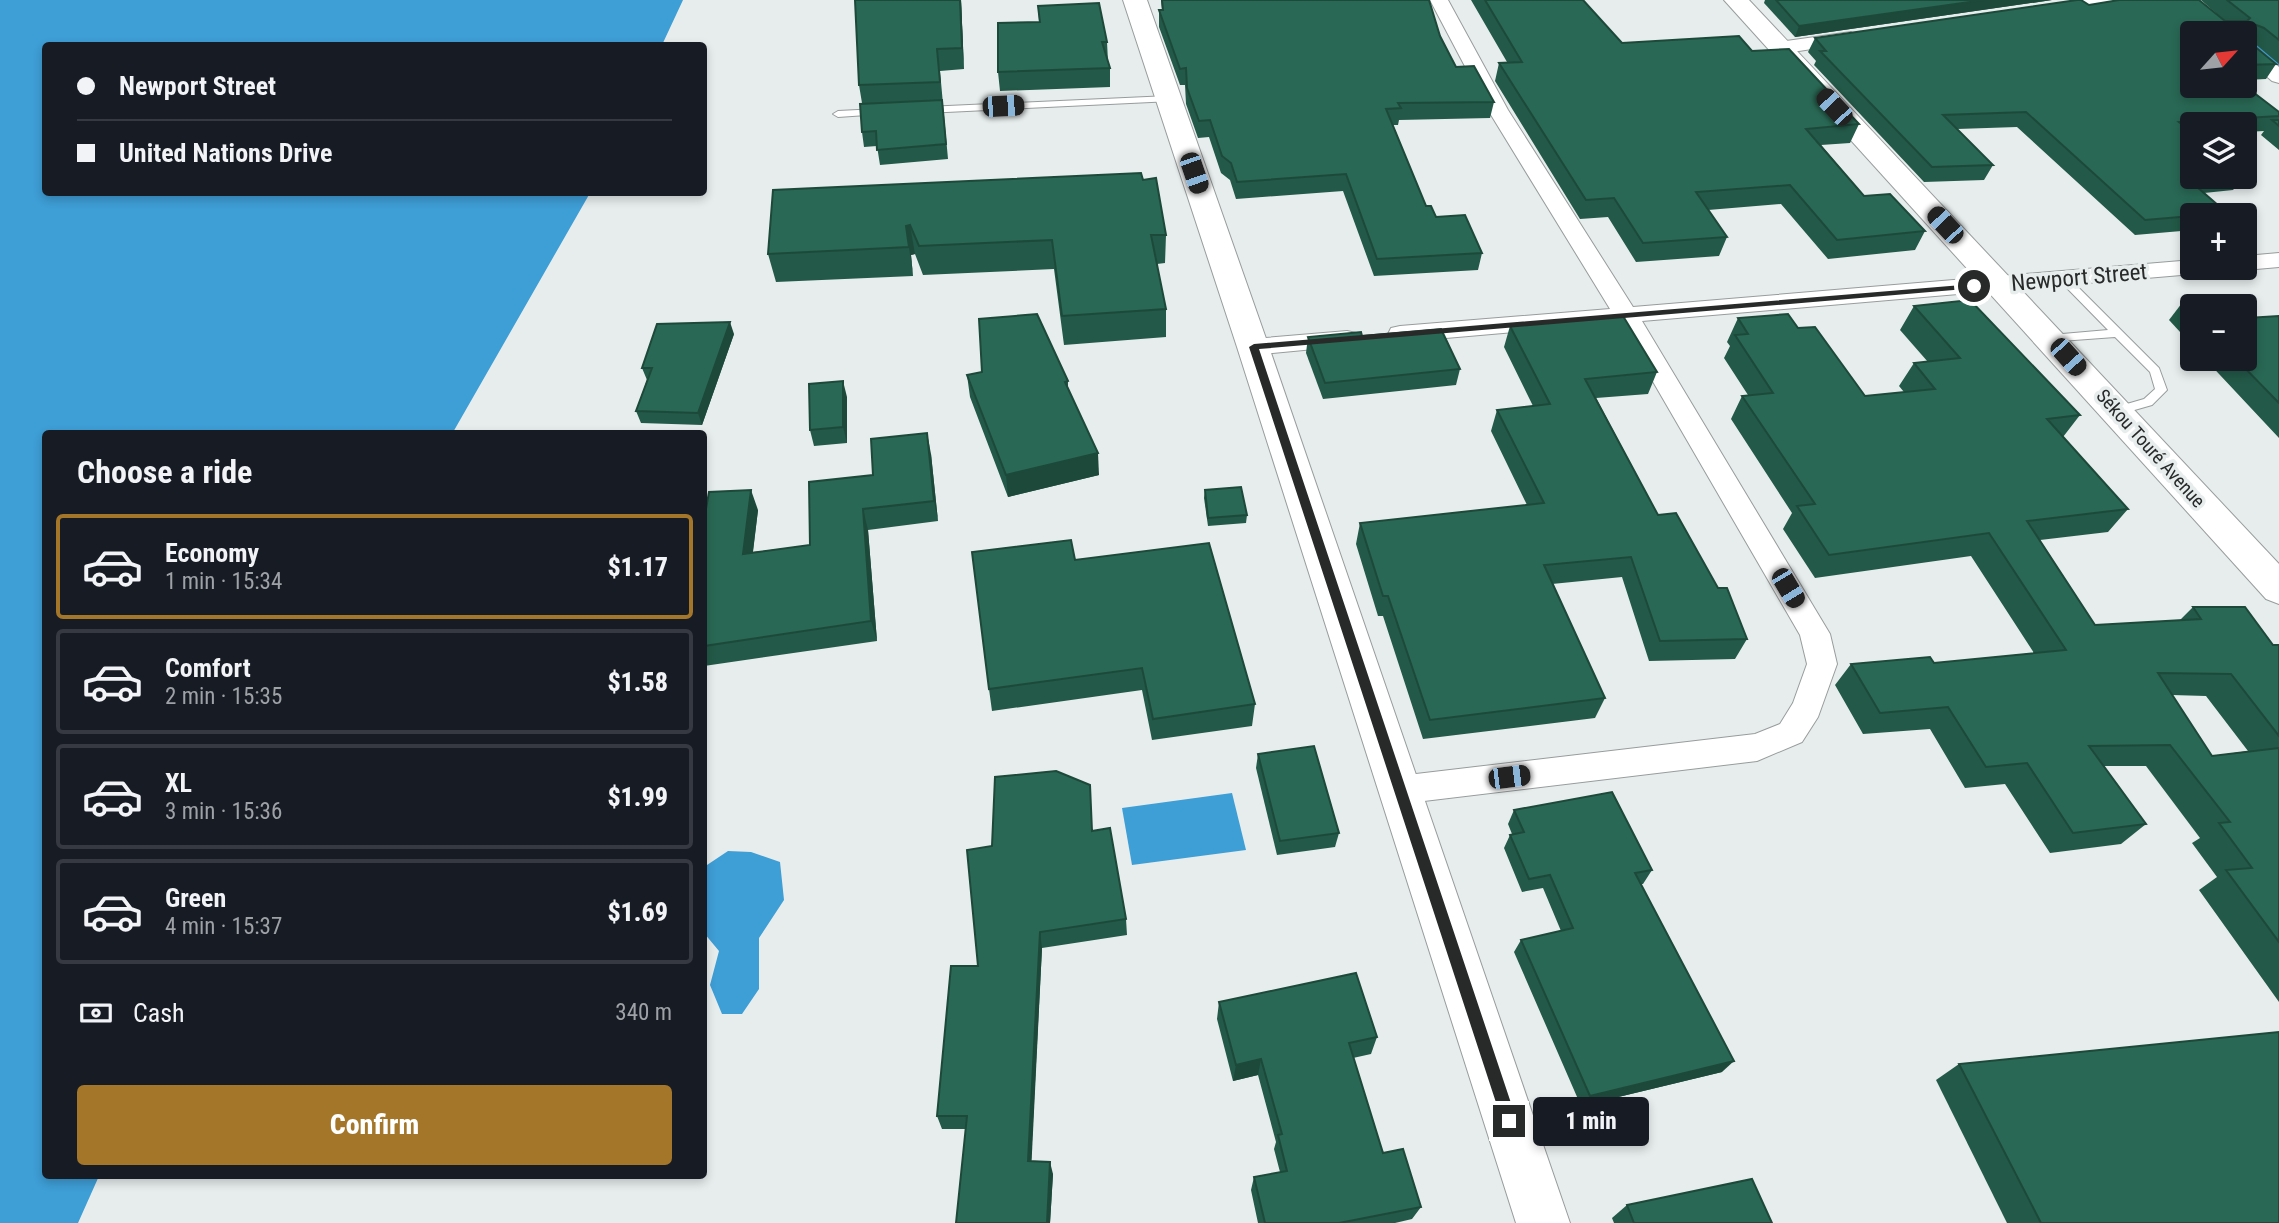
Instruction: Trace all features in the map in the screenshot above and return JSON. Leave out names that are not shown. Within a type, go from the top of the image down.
[{"type":"street","points":[[1135,0],[1254,347],[1543,1223]]},
{"type":"street","points":[[1399,790],[1757,747],[1791,733],[1807,708],[1822,664],[1815,634],[1626,315],[1498,110],[1439,0]]},
{"type":"street","name":"Sékou Touré Avenue","points":[[1736,0],[2001,284],[2279,589]]},
{"type":"street","points":[[2035,13],[2114,0]]},
{"type":"street","points":[[1779,48],[1872,36]]},
{"type":"street","points":[[2258,59],[2279,77]]},
{"type":"street","points":[[2257,261],[2279,260]]},
{"type":"street","name":"Newport Street","points":[[1254,347],[2180,268]]},
{"type":"lane","points":[[920,110],[1169,99]]},
{"type":"lane","points":[[838,114],[893,111]]},
{"type":"lane","points":[[2063,278],[2155,371],[2161,390],[2148,402],[2117,411]]},
{"type":"lane","points":[[2051,339],[2116,333]]},
{"type":"water","points":[[0,0],[683,0],[663,42],[42,42],[42,196],[588,196],[454,430],[42,430],[42,1179],[98,1179],[78,1223],[0,1223]]},
{"type":"water","points":[[1232,793],[1246,850],[1132,865],[1122,808]]},
{"type":"water","points":[[728,851],[751,852],[780,862],[784,900],[759,938],[759,989],[742,1014],[722,1014],[710,985],[719,951],[707,937],[707,865]]},
{"type":"building","points":[[855,0],[960,0],[962,48],[937,49],[940,82],[859,85]]},
{"type":"building","points":[[1162,0],[1429,0],[1440,36],[1456,67],[1474,66],[1494,102],[1398,103],[1401,108],[1386,109],[1426,206],[1431,206],[1436,217],[1465,215],[1482,253],[1377,259],[1346,174],[1237,182],[1231,163],[1222,156],[1210,120],[1199,121],[1187,88],[1186,68],[1180,69],[1159,10],[1163,10]]},
{"type":"building","points":[[1485,0],[1583,0],[1622,43],[1739,36],[1752,51],[1789,49],[1859,124],[1806,129],[1864,196],[1890,194],[1925,231],[1837,240],[1790,185],[1696,192],[1727,237],[1643,243],[1614,198],[1586,200],[1499,63],[1522,62]]},
{"type":"building","points":[[1776,0],[1984,0],[1799,26]]},
{"type":"building","points":[[2077,0],[2089,5],[2119,0],[2199,0],[2225,21],[2180,21],[2180,98],[2258,96],[2279,112],[2279,116],[2257,117],[2257,112],[2180,112],[2180,189],[2199,189],[2215,203],[2180,203],[2180,217],[2145,220],[2026,112],[1943,115],[1993,165],[1932,167],[1820,51],[1826,51],[1815,38]]},
{"type":"building","points":[[2227,0],[2279,0],[2279,40],[2258,26],[2258,21],[2247,21],[2250,18]]},
{"type":"building","points":[[1099,3],[1107,42],[1102,42],[1110,68],[998,72],[998,23],[1040,22],[1038,6]]},
{"type":"building","points":[[2258,49],[2276,64],[2258,65]]},
{"type":"building","points":[[942,100],[946,144],[877,150],[876,131],[862,132],[860,104]]},
{"type":"building","points":[[1141,173],[1143,180],[1156,178],[1166,235],[1151,235],[1166,309],[1062,316],[1052,240],[919,246],[910,225],[906,226],[909,247],[768,254],[773,190]]},
{"type":"building","points":[[1970,300],[2080,415],[2047,419],[2128,509],[2027,521],[2095,625],[2201,619],[2193,607],[2245,607],[2273,645],[2279,645],[2279,736],[2231,674],[2158,673],[2212,756],[2279,748],[2279,942],[2226,870],[2252,868],[2219,823],[2230,822],[2170,745],[2089,746],[2146,824],[2073,833],[2027,763],[1986,767],[1948,707],[1880,713],[1851,664],[1930,657],[1934,663],[2066,650],[1989,533],[1829,555],[1797,506],[1815,504],[1742,396],[1773,393],[1735,335],[1748,334],[1738,318],[1788,314],[1798,328],[1815,327],[1865,396],[1935,389],[1914,363],[1960,358],[1914,306]]},
{"type":"building","points":[[1037,314],[1098,453],[1006,475],[967,375],[982,372],[979,319]]},
{"type":"building","points":[[1623,316],[1657,372],[1585,379],[1658,515],[1676,513],[1718,588],[1727,588],[1747,639],[1660,641],[1631,557],[1544,565],[1605,698],[1430,720],[1388,596],[1383,596],[1360,523],[1544,503],[1497,410],[1550,404],[1510,326]]},
{"type":"building","points":[[2279,316],[2279,403],[2248,371],[2257,371],[2257,317]]},
{"type":"building","points":[[730,322],[698,413],[636,411],[652,368],[642,368],[657,324]]},
{"type":"building","points":[[1441,329],[1460,369],[1325,383],[1308,337],[1361,332],[1362,336]]},
{"type":"building","points":[[843,381],[843,427],[810,430],[809,384]]},
{"type":"building","points":[[927,433],[934,501],[863,509],[871,621],[707,646],[709,492],[751,490],[743,554],[810,545],[809,482],[873,475],[871,439]]},
{"type":"building","points":[[1241,487],[1247,515],[1208,518],[1205,490]]},
{"type":"building","points":[[1071,540],[1075,560],[1209,543],[1255,704],[1153,719],[1142,668],[989,689],[972,552]]},
{"type":"building","points":[[1314,746],[1339,833],[1280,841],[1258,754]]},
{"type":"building","points":[[1056,771],[1090,785],[1092,831],[1110,828],[1126,919],[1040,932],[1028,1161],[1050,1162],[1047,1223],[956,1223],[967,1116],[937,1116],[951,966],[978,966],[967,850],[992,846],[995,777]]},
{"type":"building","points":[[1612,792],[1652,870],[1635,873],[1734,1061],[1590,1096],[1521,940],[1573,928],[1550,875],[1529,879],[1510,835],[1524,832],[1514,810]]},
{"type":"building","points":[[1356,973],[1377,1037],[1349,1043],[1383,1153],[1403,1149],[1421,1207],[1339,1223],[1265,1223],[1254,1177],[1287,1171],[1278,1135],[1282,1134],[1261,1059],[1236,1065],[1219,1002]]},
{"type":"building","points":[[2279,1032],[2279,1223],[2041,1223],[1959,1064]]},
{"type":"building","points":[[1752,1179],[1772,1223],[1634,1223],[1627,1205]]},
{"type":"waterway","points":[[2258,50],[2279,67]]},
{"type":"route","points":[[1509,1121],[1254,347],[1974,286]]}]
